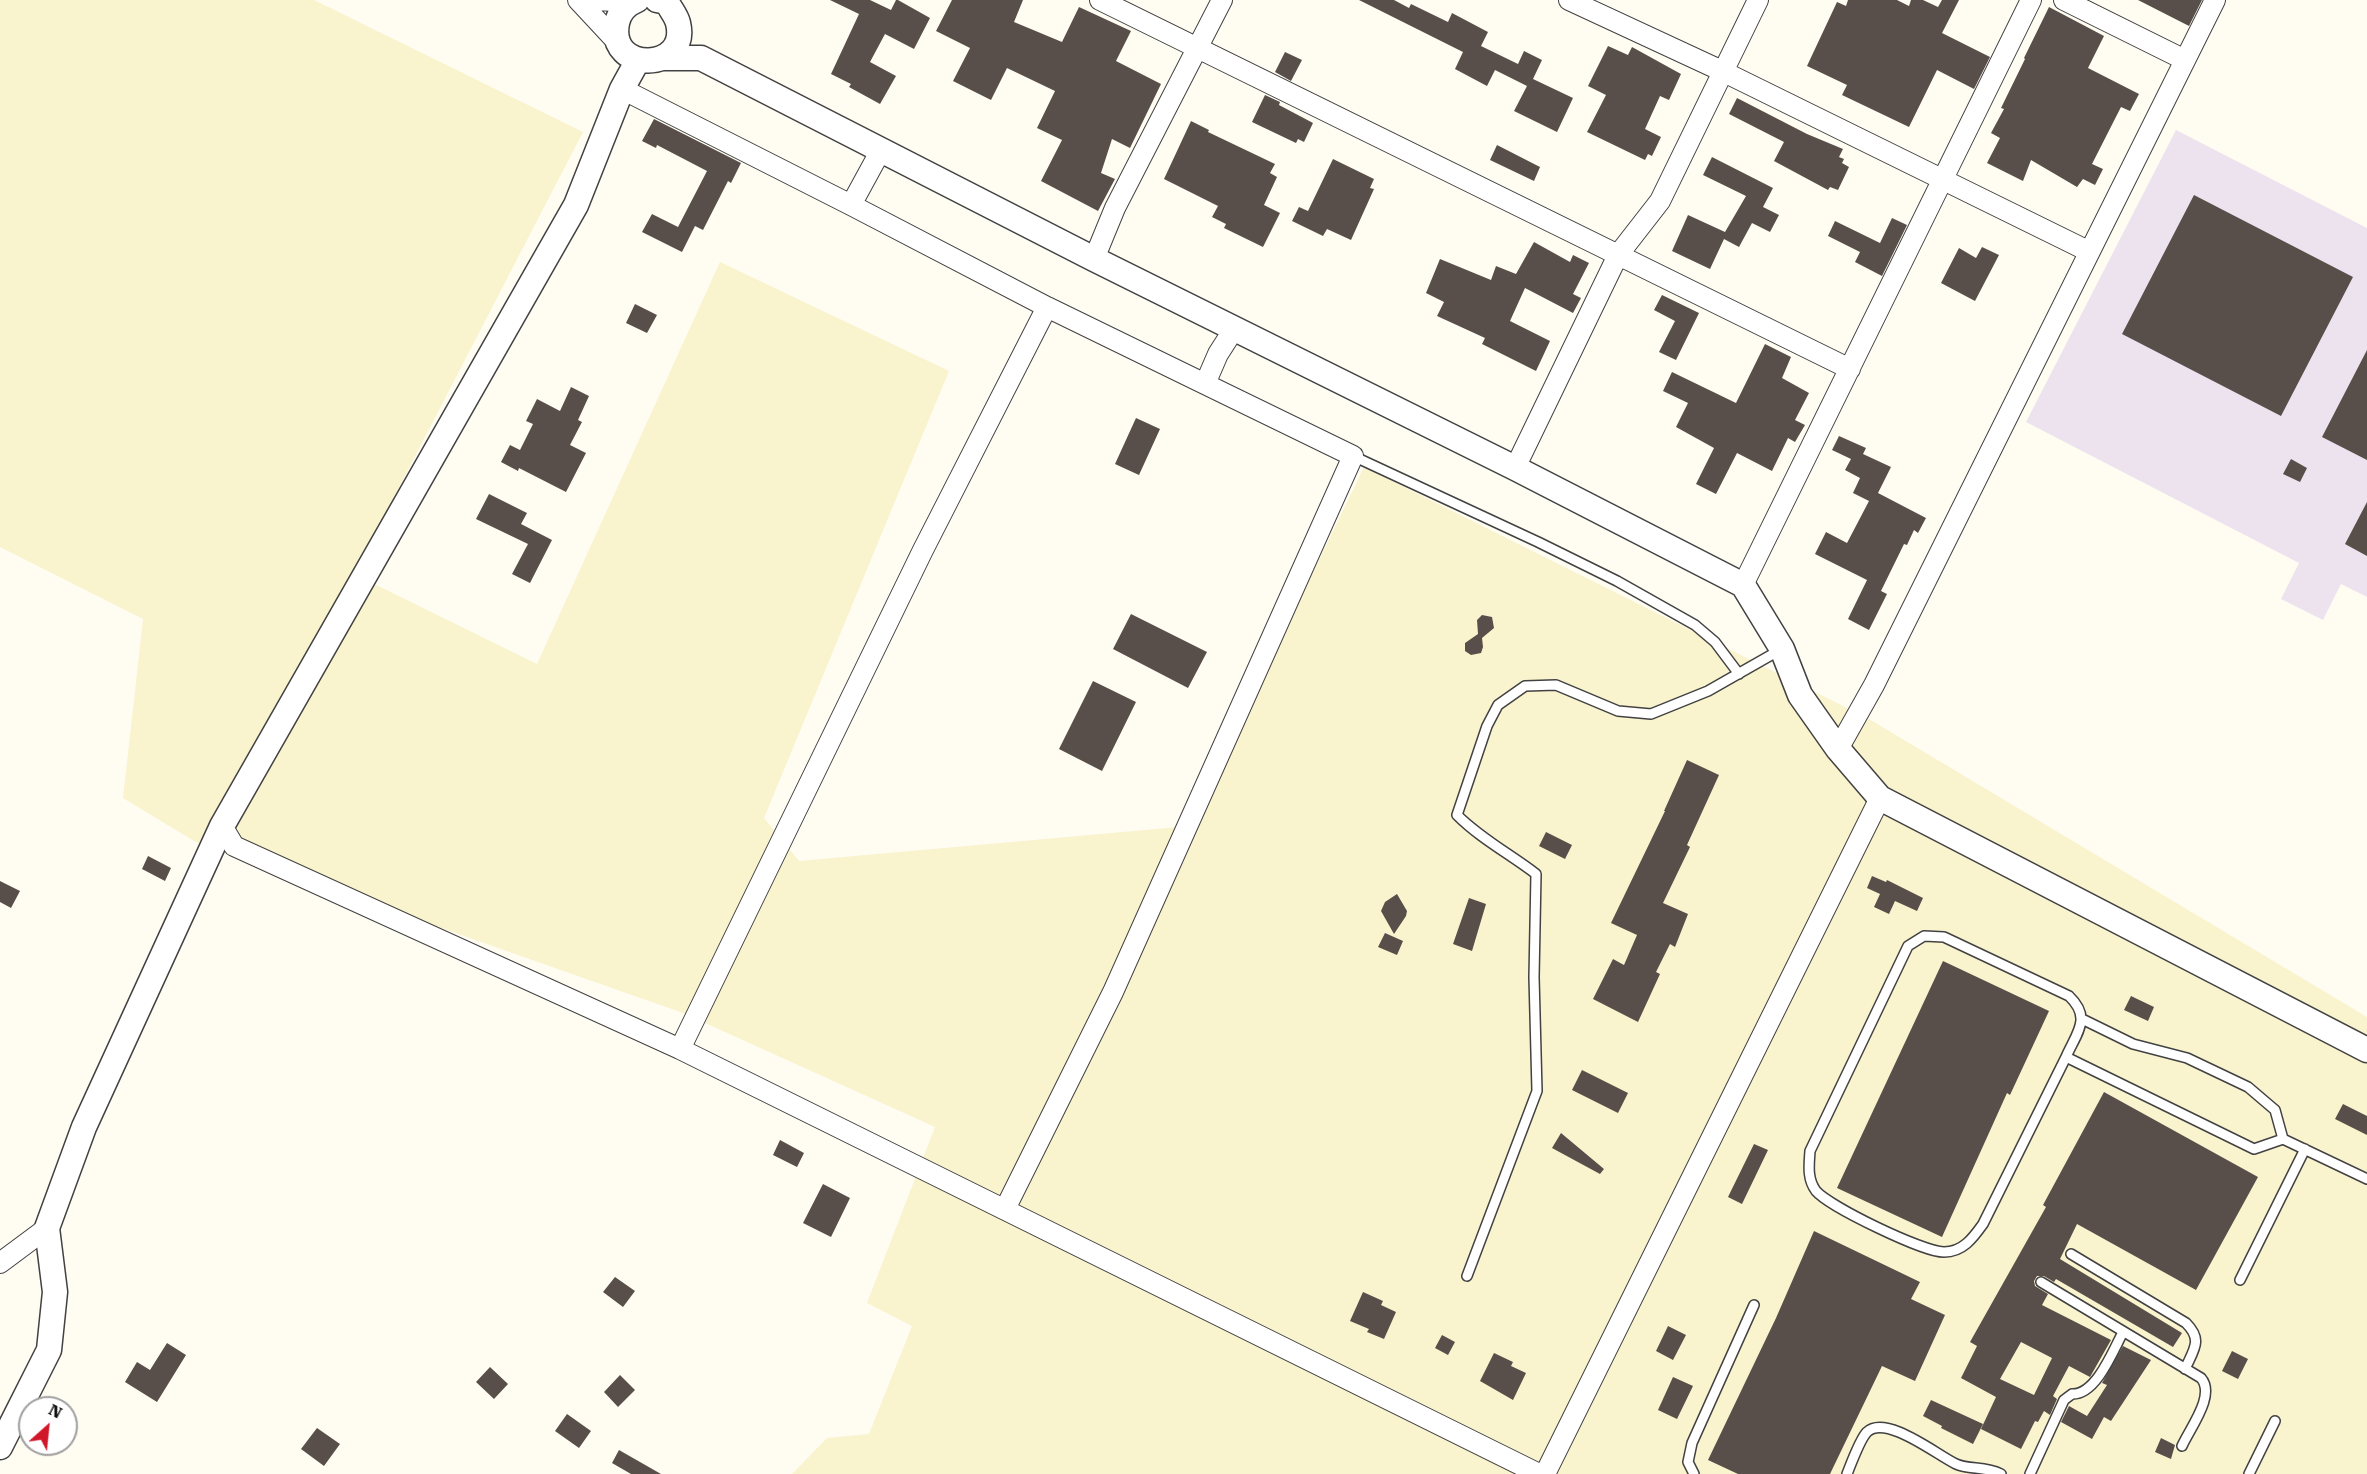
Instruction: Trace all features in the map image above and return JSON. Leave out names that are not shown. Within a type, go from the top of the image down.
[{"type":"street","points":[[578,0],[624,51],[638,60],[655,61],[671,51],[677,42],[678,22],[688,0]]},
{"type":"street","points":[[597,0],[635,1]]},
{"type":"street","points":[[657,0],[667,2],[701,58]]},
{"type":"street","points":[[1100,0],[1850,369]]},
{"type":"street","points":[[1094,259],[1115,208],[1222,0]]},
{"type":"street","points":[[1569,0],[1722,71],[2088,251]]},
{"type":"street","points":[[1515,468],[1618,255],[1660,201],[1758,0]]},
{"type":"street","points":[[1743,585],[2031,0]]},
{"type":"street","points":[[2064,0],[2185,60]]},
{"type":"street","points":[[1838,749],[1874,685],[2088,251],[2215,0]]},
{"type":"street","points":[[619,44],[616,35],[619,16],[635,1]]},
{"type":"street","points":[[662,58],[701,58],[1094,259],[1515,468],[1743,585],[1775,652],[1800,695],[1838,749],[1880,798],[2367,1050]]},
{"type":"street","points":[[0,1448],[49,1350],[55,1293],[47,1228],[84,1127],[222,826],[576,205],[622,89],[638,60]]},
{"type":"street","points":[[622,89],[854,200],[1047,307],[1207,380],[1353,456],[1113,992],[1005,1209]]},
{"type":"street","points":[[854,200],[881,150]]},
{"type":"street","points":[[680,1050],[923,550],[1047,307]]},
{"type":"street","points":[[1207,380],[1218,354],[1234,329]]},
{"type":"street","points":[[1545,1474],[1880,798]]},
{"type":"street","points":[[222,826],[234,846],[680,1050],[1539,1474]]},
{"type":"street","points":[[0,1263],[47,1228]]},
{"type":"lane","points":[[1353,456],[1538,542],[1617,581],[1686,619],[1715,642],[1739,674]]},
{"type":"lane","points":[[1467,1276],[1538,1091],[1534,977],[1536,874],[1507,852],[1474,832],[1457,815],[1487,726],[1498,705],[1524,686],[1556,685],[1618,711],[1651,714],[1708,691],[1775,652]]},
{"type":"lane","points":[[1924,936],[1944,937],[2069,996],[2079,1006],[2082,1019],[2066,1057],[1983,1224],[1969,1244],[1946,1252],[1928,1250],[1835,1206],[1816,1190],[1809,1174],[1810,1151],[1908,946],[1924,936]]},
{"type":"lane","points":[[2082,1019],[2133,1044],[2187,1058],[2248,1087],[2275,1110],[2283,1139]]},
{"type":"lane","points":[[2066,1057],[2254,1149],[2283,1139],[2367,1179]]},
{"type":"lane","points":[[2240,1280],[2305,1149]]},
{"type":"lane","points":[[2072,1254],[2186,1323],[2196,1337],[2196,1346],[2185,1369]]},
{"type":"lane","points":[[2041,1282],[2206,1383],[2206,1394],[2182,1446]]},
{"type":"lane","points":[[1694,1474],[1688,1462],[1692,1443],[1754,1305]]},
{"type":"lane","points":[[2030,1474],[2064,1400],[2072,1394],[2080,1394],[2088,1389],[2098,1377],[2123,1332]]},
{"type":"lane","points":[[2249,1474],[2275,1421]]},
{"type":"lane","points":[[1846,1474],[1867,1432],[1878,1427],[1899,1431],[1958,1465],[1992,1469],[2001,1474]]},
{"type":"shaded area","points":[[0,0],[314,0],[583,132],[354,574],[537,664],[720,262],[949,371],[764,818],[799,861],[1190,826],[1364,467],[1869,719],[2367,1017],[2367,1474],[792,1474],[827,1438],[869,1434],[912,1326],[867,1303],[935,1127],[683,1013],[194,841],[123,798],[143,619],[0,547]]},
{"type":"shaded area","points":[[2176,130],[2367,228],[2367,597],[2341,584],[2323,620],[2281,599],[2299,563],[2026,422]]},
{"type":"building","points":[[830,0],[870,0],[891,10],[898,0],[930,18],[914,49],[885,34],[870,62],[896,76],[880,104],[849,87],[851,84],[831,74],[859,14]]},
{"type":"building","points":[[952,0],[1023,0],[1014,22],[1062,42],[1079,7],[1131,31],[1116,61],[1161,84],[1130,148],[1112,139],[1101,173],[1115,179],[1098,211],[1041,181],[1062,140],[1037,128],[1055,91],[1007,68],[991,100],[953,81],[970,48],[936,31]]},
{"type":"building","points":[[1359,0],[1394,0],[1409,8],[1411,4],[1448,22],[1452,13],[1488,32],[1481,46],[1518,64],[1524,51],[1542,60],[1533,79],[1573,98],[1557,132],[1514,111],[1527,86],[1495,70],[1487,86],[1455,69],[1463,52]]},
{"type":"building","points":[[1848,0],[1897,0],[1909,6],[1911,0],[1923,0],[1938,7],[1942,0],[1959,0],[1942,33],[1990,57],[1974,89],[1937,70],[1909,127],[1842,95],[1847,85],[1807,66],[1837,2],[1846,6]]},
{"type":"building","points":[[2138,0],[2202,0],[2189,26]]},
{"type":"building","points":[[2049,7],[2104,36],[2088,68],[2139,94],[2130,111],[2121,107],[2092,164],[2103,169],[2095,185],[2083,179],[2077,187],[2031,160],[2023,181],[1987,163],[2000,138],[1991,133]]},
{"type":"building","points":[[1608,46],[1628,55],[1632,47],[1681,74],[1669,100],[1660,96],[1645,129],[1661,137],[1652,156],[1648,154],[1645,160],[1587,132],[1606,95],[1588,86]]},
{"type":"building","points":[[1285,52],[1302,60],[1291,81],[1275,72]]},
{"type":"building","points":[[1265,95],[1313,123],[1304,142],[1298,139],[1296,143],[1252,122]]},
{"type":"building","points":[[1737,98],[1807,134],[1843,149],[1839,157],[1844,159],[1842,163],[1849,167],[1838,190],[1830,187],[1828,190],[1774,161],[1784,142],[1729,114]]},
{"type":"building","points":[[654,119],[741,163],[731,183],[728,181],[703,230],[695,226],[682,252],[642,232],[652,214],[678,227],[707,171],[657,145],[656,148],[642,141]]},
{"type":"building","points":[[1191,121],[1209,130],[1208,132],[1275,164],[1270,173],[1277,177],[1264,205],[1280,213],[1263,247],[1224,228],[1226,224],[1212,217],[1218,206],[1164,179]]},
{"type":"building","points":[[1497,145],[1540,167],[1534,181],[1490,160]]},
{"type":"building","points":[[1712,157],[1773,188],[1763,207],[1779,215],[1770,232],[1752,223],[1739,247],[1724,239],[1710,269],[1672,251],[1688,215],[1725,232],[1746,196],[1703,175]]},
{"type":"building","points":[[1333,159],[1374,179],[1370,188],[1374,189],[1351,240],[1327,229],[1323,236],[1292,221],[1299,207],[1308,211]]},
{"type":"building","points":[[2194,195],[2353,277],[2281,416],[2122,334]]},
{"type":"building","points":[[1892,218],[1907,225],[1882,276],[1855,262],[1860,252],[1828,236],[1835,221],[1880,243]]},
{"type":"building","points":[[1534,242],[1570,262],[1573,255],[1589,263],[1573,294],[1581,298],[1573,313],[1525,288],[1510,321],[1550,341],[1536,371],[1482,344],[1485,338],[1437,316],[1444,302],[1426,293],[1440,259],[1491,280],[1496,266],[1516,274]]},
{"type":"building","points":[[1982,247],[1999,255],[1975,301],[1941,283],[1959,248],[1976,258]]},
{"type":"building","points":[[1662,295],[1699,313],[1676,360],[1659,352],[1675,321],[1654,310]]},
{"type":"building","points":[[635,304],[657,315],[647,333],[626,323]]},
{"type":"building","points":[[1765,344],[1791,357],[1782,378],[1809,393],[1795,420],[1805,425],[1795,442],[1788,438],[1772,471],[1737,453],[1716,494],[1696,484],[1714,448],[1676,427],[1688,403],[1663,391],[1672,372],[1736,403]]},
{"type":"building","points":[[2367,350],[2367,460],[2322,437]]},
{"type":"building","points":[[571,387],[589,396],[578,420],[582,422],[570,445],[586,453],[566,492],[519,468],[518,471],[501,462],[510,445],[520,450],[533,424],[526,421],[537,399],[560,411]]},
{"type":"building","points":[[1136,418],[1160,429],[1139,475],[1115,464]]},
{"type":"building","points":[[1839,436],[1866,448],[1863,454],[1891,467],[1878,493],[1926,518],[1918,533],[1914,530],[1907,545],[1904,544],[1881,591],[1887,594],[1869,630],[1848,619],[1867,580],[1815,554],[1826,532],[1847,543],[1869,501],[1853,493],[1860,478],[1845,470],[1851,459],[1832,450]]},
{"type":"building","points":[[2291,459],[2307,468],[2300,482],[2283,474]]},
{"type":"building","points":[[489,494],[527,513],[521,524],[552,540],[530,583],[512,574],[528,544],[476,519]]},
{"type":"building","points":[[2367,502],[2367,556],[2345,544]]},
{"type":"building","points":[[1131,614],[1207,652],[1188,688],[1113,649]]},
{"type":"building","points":[[1482,615],[1492,617],[1494,628],[1482,638],[1481,653],[1471,655],[1465,651],[1465,643],[1478,634],[1477,620]]},
{"type":"building","points":[[1093,681],[1136,702],[1102,771],[1059,749]]},
{"type":"building","points":[[1687,760],[1719,775],[1687,845],[1690,847],[1663,903],[1688,914],[1675,947],[1670,944],[1656,972],[1660,974],[1638,1022],[1593,999],[1613,959],[1624,965],[1637,935],[1611,923]]},
{"type":"building","points":[[1546,832],[1572,845],[1565,859],[1539,846]]},
{"type":"building","points":[[148,856],[171,868],[165,881],[142,869]]},
{"type":"building","points":[[1872,876],[1886,882],[1887,880],[1923,898],[1917,911],[1895,901],[1889,914],[1874,907],[1880,894],[1867,888]]},
{"type":"building","points":[[0,881],[20,891],[11,908],[0,902]]},
{"type":"building","points":[[1397,894],[1407,911],[1394,934],[1381,911],[1385,902]]},
{"type":"building","points":[[1469,898],[1486,904],[1472,951],[1453,944]]},
{"type":"building","points":[[1385,933],[1403,941],[1397,955],[1378,947]]},
{"type":"building","points":[[1943,961],[2049,1011],[2010,1095],[2007,1093],[1942,1237],[1837,1188]]},
{"type":"building","points":[[2131,996],[2154,1007],[2148,1021],[2124,1010]]},
{"type":"building","points":[[1582,1070],[1628,1093],[1618,1113],[1572,1090]]},
{"type":"building","points":[[2104,1092],[2258,1177],[2196,1290],[2077,1224],[2060,1259],[2182,1333],[2173,1347],[2056,1279],[2054,1282],[2044,1276],[2037,1276],[2034,1281],[2035,1286],[2048,1294],[2042,1305],[2111,1340],[2090,1377],[2069,1366],[2053,1396],[2057,1399],[2050,1415],[2044,1411],[2038,1422],[2035,1421],[2021,1449],[1981,1429],[1996,1397],[1961,1378],[1977,1346],[1970,1342],[2046,1207],[2043,1205]],"holes":[[[2021,1342],[2052,1358],[2034,1395],[2000,1379]]]},
{"type":"building","points":[[2343,1104],[2367,1116],[2367,1135],[2335,1119]]},
{"type":"building","points":[[1561,1133],[1604,1169],[1600,1174],[1552,1148]]},
{"type":"building","points":[[780,1140],[804,1153],[797,1167],[773,1155]]},
{"type":"building","points":[[1754,1144],[1768,1150],[1742,1204],[1728,1197]]},
{"type":"building","points":[[823,1184],[850,1198],[831,1237],[803,1223]]},
{"type":"building","points":[[1814,1231],[1920,1282],[1911,1299],[1945,1315],[1915,1381],[1882,1366],[1830,1474],[1738,1474],[1708,1460],[1776,1318]]},
{"type":"building","points":[[615,1277],[635,1291],[623,1307],[603,1292]]},
{"type":"building","points":[[1363,1292],[1383,1301],[1381,1305],[1396,1312],[1384,1339],[1367,1332],[1369,1329],[1350,1321]]},
{"type":"building","points":[[1668,1326],[1686,1335],[1673,1360],[1656,1351]]},
{"type":"building","points":[[1442,1335],[1455,1342],[1448,1355],[1435,1348]]},
{"type":"building","points":[[167,1343],[186,1355],[157,1402],[125,1382],[137,1362],[150,1370]]},
{"type":"building","points":[[2123,1346],[2151,1360],[2111,1421],[2104,1417],[2092,1439],[2061,1422],[2069,1406],[2087,1416],[2107,1385],[2102,1383]]},
{"type":"building","points":[[2232,1351],[2248,1359],[2238,1379],[2222,1371]]},
{"type":"building","points":[[1494,1353],[1513,1362],[1511,1366],[1526,1373],[1513,1400],[1480,1381]]},
{"type":"building","points":[[490,1367],[508,1384],[494,1399],[476,1382]]},
{"type":"building","points":[[620,1375],[635,1390],[618,1407],[604,1392]]},
{"type":"building","points":[[1673,1377],[1693,1386],[1677,1419],[1658,1410]]},
{"type":"building","points":[[1931,1400],[1983,1424],[1973,1444],[1923,1416]]},
{"type":"building","points":[[567,1414],[591,1431],[579,1448],[555,1431]]},
{"type":"building","points":[[317,1428],[340,1444],[324,1466],[301,1449]]},
{"type":"building","points":[[2161,1438],[2175,1445],[2171,1459],[2155,1452]]},
{"type":"building","points":[[619,1450],[661,1474],[631,1474],[612,1463]]}]
